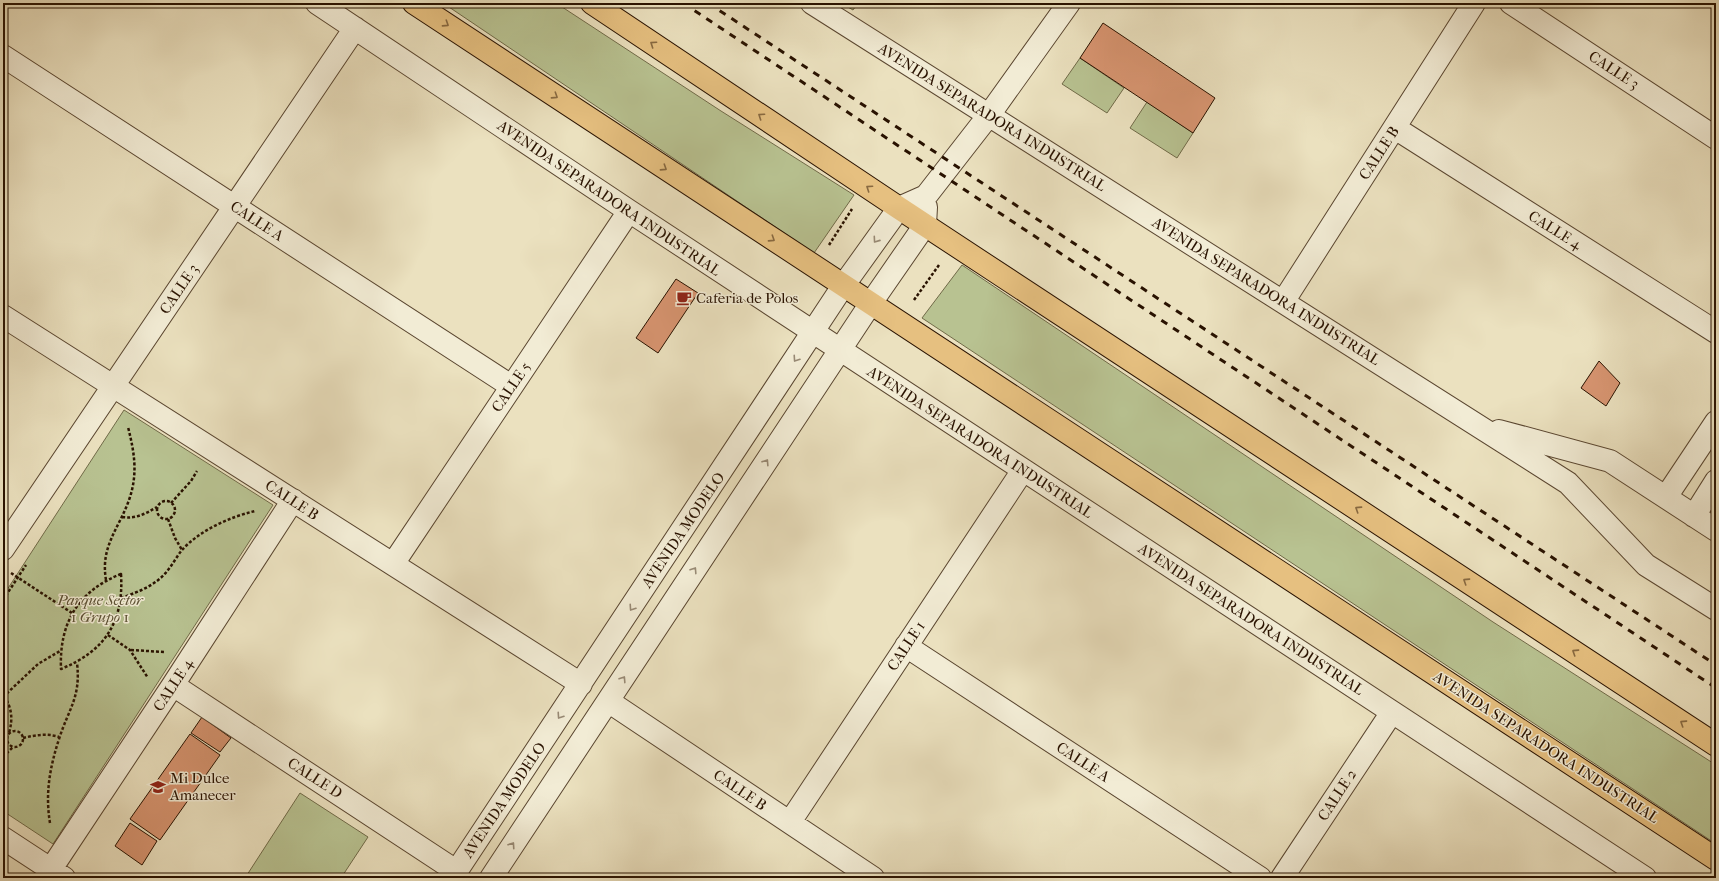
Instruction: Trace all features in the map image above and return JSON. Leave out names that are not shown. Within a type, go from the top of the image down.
[{"type":"main road","name":"AVENIDA SEPARADORA INDUSTRIAL","points":[[414,3],[1716,859]]},
{"type":"main road","points":[[600,5],[899,208],[1716,745]]},
{"type":"street","name":"AVENIDA SEPARADORA INDUSTRIAL","points":[[317,3],[814,333],[1645,878]]},
{"type":"street","name":"AVENIDA SEPARADORA INDUSTRIAL","points":[[812,3],[1568,483],[1646,565],[1716,609]]},
{"type":"street","points":[[899,208],[926,196],[989,115],[1069,3]]},
{"type":"street","name":"CALLE B","points":[[1284,302],[1474,3]]},
{"type":"street","name":"CALLE 3","points":[[1511,3],[1714,131]]},
{"type":"street","name":"CALLE 3","points":[[3,549],[355,28]]},
{"type":"street","name":"CALLE A","points":[[3,56],[511,386]]},
{"type":"street","name":"CALLE 4","points":[[1395,128],[1716,332]]},
{"type":"street","points":[[925,225],[926,196]]},
{"type":"street","name":"AVENIDA MODELO","points":[[454,875],[814,333],[843,286],[899,208]]},
{"type":"street","name":"CALLE 5","points":[[393,564],[629,211]]},
{"type":"street","name":"AVENIDA MODELO","points":[[491,878],[871,303],[925,225]]},
{"type":"street","name":"CALLE B","points":[[3,316],[581,684]]},
{"type":"street","points":[[1666,497],[1716,422]]},
{"type":"street","name":"AVENIDA SEPARADORA INDUSTRIAL","points":[[1476,425],[1610,461],[1716,530]]},
{"type":"street","name":"CALLE 1","points":[[790,822],[1023,470]]},
{"type":"street","points":[[1694,516],[1716,481]]},
{"type":"street","name":"CALLE 4","points":[[57,874],[173,685],[293,500]]},
{"type":"street","name":"CALLE A","points":[[906,646],[1260,878]]},
{"type":"street","name":"CALLE D","points":[[173,685],[454,875]]},
{"type":"street","name":"CALLE B","points":[[608,701],[873,878]]},
{"type":"street","name":"CALLE 2","points":[[1282,878],[1392,712]]},
{"type":"street","points":[[3,838],[57,874]]},
{"type":"path","points":[[106,580],[105,555],[131,495],[135,477],[136,462],[126,420]]},
{"type":"path","points":[[171,503],[191,481],[199,469]]},
{"type":"path","points":[[122,517],[130,518],[142,515],[161,502],[167,501],[175,508],[174,514],[170,519],[164,520],[159,517],[156,512],[157,506]]},
{"type":"path","points":[[122,598],[149,587],[167,572],[182,550],[194,539],[208,530],[240,515],[262,508]]},
{"type":"path","points":[[168,519],[175,538],[182,550]]},
{"type":"path","points":[[8,571],[72,613]]},
{"type":"path","points":[[121,574],[122,598],[116,622],[98,647],[77,663],[61,669],[61,650],[66,626],[72,613],[93,589],[106,580],[121,574]]},
{"type":"path","points":[[108,635],[130,650],[149,680]]},
{"type":"path","points":[[14,746],[8,743],[7,738],[12,722],[12,713],[9,702],[4,696],[38,664],[61,650]]},
{"type":"path","points":[[130,650],[167,652]]},
{"type":"path","points":[[50,826],[47,803],[48,785],[59,738],[76,697],[79,678],[77,663]]},
{"type":"path","points":[[8,733],[18,731],[23,738]]},
{"type":"path","points":[[23,738],[51,735],[59,738]]},
{"type":"path","points":[[3,757],[14,746],[21,744],[23,738]]},
{"type":"green space","points":[[443,3],[556,3],[721,111],[854,195],[814,253]]},
{"type":"green space","points":[[841,3],[858,3],[853,10]]},
{"type":"green space","points":[[1080,58],[1124,88],[1107,113],[1062,84]]},
{"type":"green space","points":[[1147,102],[1193,133],[1177,158],[1130,128]]},
{"type":"green space","points":[[962,265],[1493,622],[1716,765],[1716,844],[922,318]]},
{"type":"green space","name":"Parque Sector 1 Grupo 1","points":[[124,410],[273,505],[53,844],[3,811],[3,596]]},
{"type":"green space","points":[[300,793],[368,837],[341,878],[245,878]]},
{"type":"building","points":[[1103,23],[1215,98],[1193,133],[1080,58]]},
{"type":"building","points":[[676,279],[698,293],[658,353],[636,338]]},
{"type":"building","points":[[1599,361],[1620,383],[1606,406],[1581,388]]},
{"type":"building","points":[[202,717],[231,738],[220,752],[191,733]]},
{"type":"building","points":[[190,734],[220,755],[160,840],[130,819]]},
{"type":"building","points":[[130,823],[157,841],[142,865],[115,846]]},
{"type":"railway","points":[[683,3],[1716,688]]},
{"type":"railway","points":[[708,3],[1716,665]]},
{"type":"place","name":"Caferia de Polos","points":[[684,298]]},
{"type":"place","name":"Mi Dulce Amanecer","points":[[158,787]]}]
